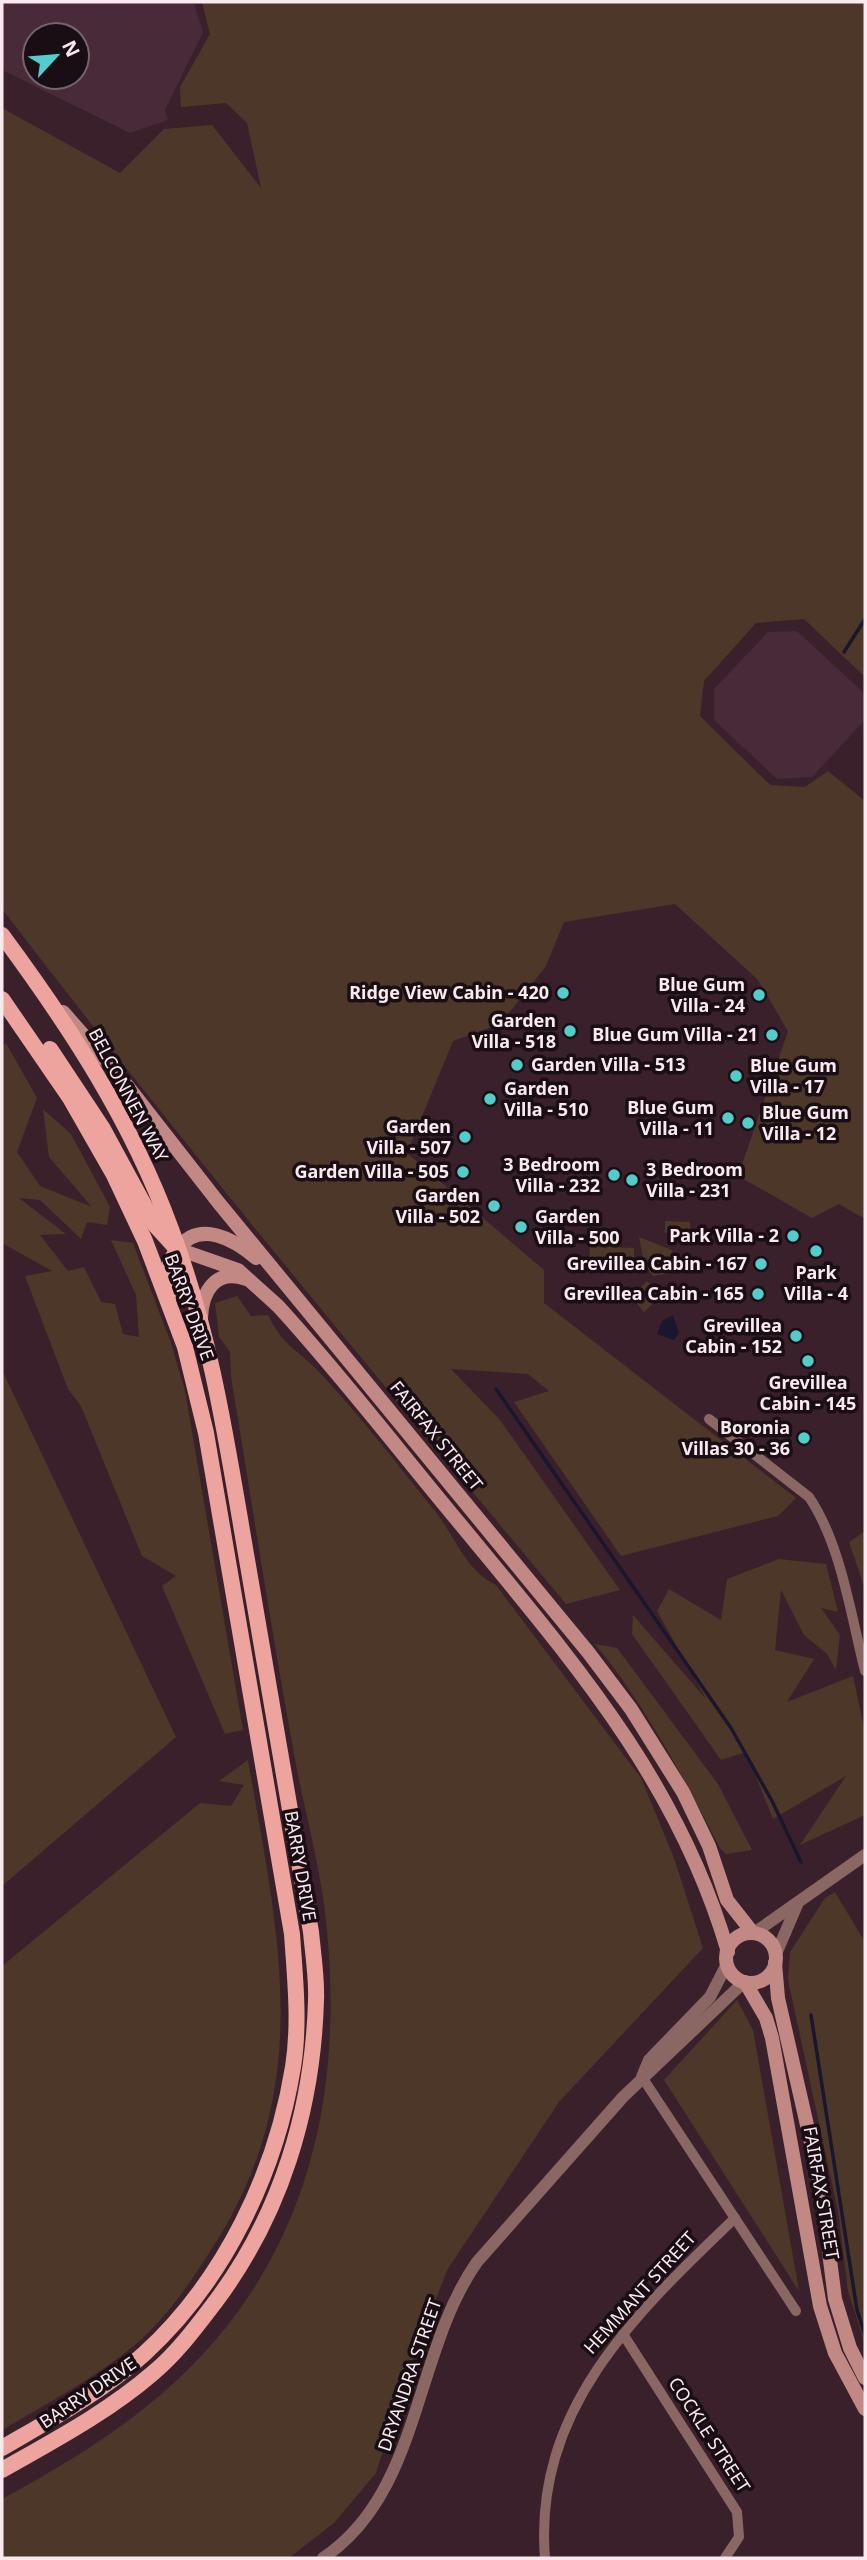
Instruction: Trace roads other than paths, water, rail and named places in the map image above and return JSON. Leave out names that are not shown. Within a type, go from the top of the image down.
[{"type":"main road","name":"BELCONNEN WAY","points":[[2,935],[84,1050],[149,1173],[178,1249]]},
{"type":"main road","points":[[2,988],[71,1080],[103,1129],[155,1225],[178,1249]]},
{"type":"main road","name":"FAIRFAX STREET","points":[[44,992],[116,1072],[284,1282],[588,1652],[631,1709],[701,1825],[727,1900],[754,1933]]},
{"type":"main road","name":"BARRY DRIVE","points":[[2,999],[70,1098],[122,1191],[154,1264],[185,1347],[206,1433],[292,1934],[296,2000],[293,2066],[277,2140],[251,2206],[187,2308],[143,2355],[66,2411],[2,2448]]},
{"type":"main road","points":[[185,1347],[170,1275],[170,1262],[185,1241],[196,1236],[225,1237],[242,1246],[284,1282]]},
{"type":"main road","name":"FAIRFAX STREET","points":[[178,1249],[225,1264],[254,1281],[291,1320],[557,1642],[625,1732],[681,1833],[719,1921],[727,1958]]},
{"type":"main road","name":"BARRY DRIVE","points":[[2,2470],[77,2427],[154,2373],[195,2330],[241,2267],[266,2221],[295,2148],[310,2071],[316,1998],[311,1932],[230,1462],[201,1320],[178,1249]]},
{"type":"main road","points":[[201,1320],[204,1299],[214,1280],[231,1275],[254,1281]]},
{"type":"main road","points":[[754,1933],[767,1939],[776,1959],[764,1979],[745,1982],[733,1975],[727,1958],[734,1940],[754,1933]]},
{"type":"main road","name":"FAIRFAX STREET","points":[[776,1959],[778,1998],[820,2182],[835,2300],[850,2348],[865,2378]]},
{"type":"main road","name":"FAIRFAX STREET","points":[[745,1982],[766,2018],[772,2038],[820,2306],[835,2353],[864,2405]]},
{"type":"street","points":[[709,1419],[809,1497],[819,1512],[832,1547],[865,1671]]},
{"type":"street","points":[[754,1933],[865,1855]]},
{"type":"street","points":[[776,1959],[797,1905]]},
{"type":"street","name":"DRYANDRA STREET","points":[[642,2077],[649,2060],[710,1997],[727,1958]]},
{"type":"street","name":"DRYANDRA STREET","points":[[323,2558],[366,2516],[398,2463],[437,2338],[459,2287],[477,2262],[642,2077],[657,2068],[721,2001],[745,1982]]},
{"type":"street","points":[[642,2077],[796,2311]]},
{"type":"street","name":"HEMMANT STREET","points":[[545,2558],[542,2531],[551,2466],[573,2409],[593,2371],[674,2277],[735,2218]]},
{"type":"street","name":"COCKLE STREET","points":[[623,2334],[737,2512],[739,2537],[725,2558]]},
{"type":"waterway","points":[[844,652],[865,619]]},
{"type":"waterway","points":[[496,1389],[731,1728],[772,1801],[801,1862]]},
{"type":"waterway","points":[[811,2015],[857,2310],[865,2335]]},
{"type":"place","name":"Ridge View Cabin - 420","points":[[563,993]]},
{"type":"place","name":"Blue Gum Villa - 24","points":[[759,995]]},
{"type":"place","name":"Garden Villa - 518","points":[[570,1031]]},
{"type":"place","name":"Blue Gum Villa - 21","points":[[772,1035]]},
{"type":"place","name":"Garden Villa - 513","points":[[517,1065]]},
{"type":"place","name":"Blue Gum Villa - 17","points":[[736,1076]]},
{"type":"place","name":"Garden Villa - 510","points":[[490,1099]]},
{"type":"place","name":"Blue Gum Villa - 11","points":[[728,1118]]},
{"type":"place","name":"Blue Gum Villa - 12","points":[[748,1123]]},
{"type":"place","name":"Garden Villa - 507","points":[[465,1137]]},
{"type":"place","name":"Garden Villa - 505","points":[[463,1172]]},
{"type":"place","name":"3 Bedroom Villa - 232","points":[[614,1175]]},
{"type":"place","name":"3 Bedroom Villa - 231","points":[[632,1180]]},
{"type":"place","name":"Garden Villa - 502","points":[[494,1206]]},
{"type":"place","name":"Garden Villa - 500","points":[[521,1227]]},
{"type":"place","name":"Park Villa - 2","points":[[793,1236]]},
{"type":"place","name":"Park Villa - 4","points":[[816,1251]]},
{"type":"place","name":"Grevillea Cabin - 167","points":[[761,1264]]},
{"type":"place","name":"Grevillea Cabin - 165","points":[[758,1294]]},
{"type":"place","name":"Grevillea Cabin - 152","points":[[796,1336]]},
{"type":"place","name":"Grevillea Cabin - 145","points":[[808,1361]]},
{"type":"place","name":"Boronia Villas 30 - 36","points":[[804,1438]]}]
